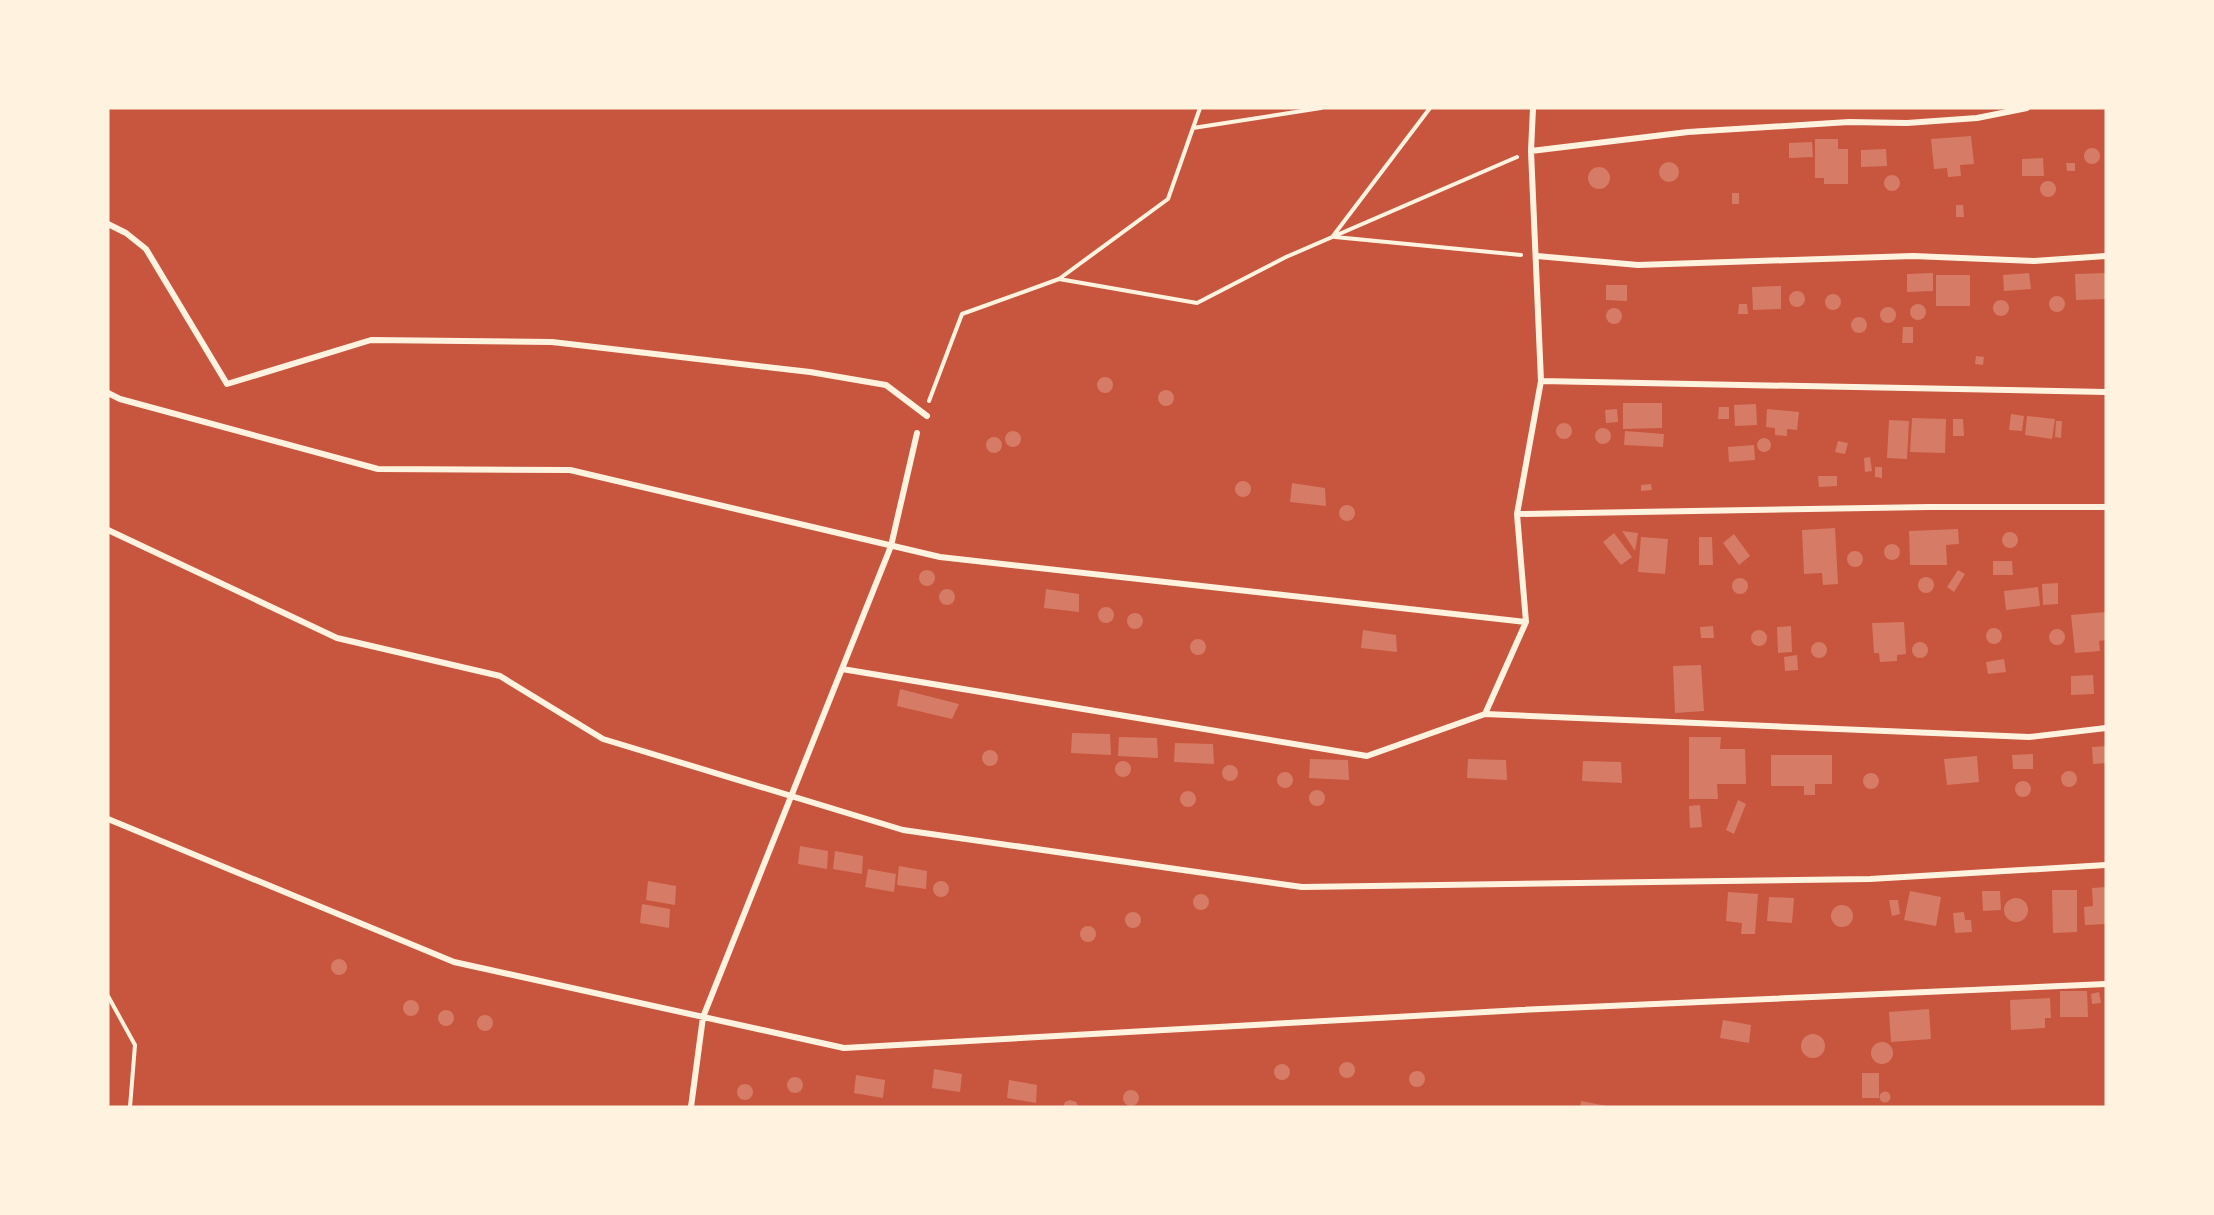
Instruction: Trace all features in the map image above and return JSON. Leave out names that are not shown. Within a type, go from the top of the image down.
[{"type":"street","points":[[1485,714],[1526,622],[1517,514],[1541,381],[1532,151],[1533,108]]},
{"type":"street","points":[[1532,151],[1688,132],[1849,122],[1907,123],[1977,117],[2027,108]]},
{"type":"street","points":[[108,224],[126,233],[146,249],[227,384],[371,340],[552,342],[810,372],[886,385],[926,415]]},
{"type":"street","points":[[1537,256],[1638,265],[1912,256],[2034,261],[2106,256]]},
{"type":"street","points":[[1541,381],[2106,392]]},
{"type":"street","points":[[108,393],[120,399],[378,469],[570,470],[940,557],[1526,622]]},
{"type":"street","points":[[691,1107],[704,1017],[891,546],[917,433]]},
{"type":"street","points":[[1517,514],[1929,507],[2106,507]]},
{"type":"street","points":[[108,530],[337,638],[500,675],[603,739],[903,830],[1302,887],[1870,879],[2106,865]]},
{"type":"street","points":[[842,669],[1367,756],[1485,714],[2029,737],[2106,728]]},
{"type":"street","points":[[108,819],[454,962],[844,1048],[1532,1010],[2106,984]]},
{"type":"path","points":[[926,415],[962,314],[1059,279],[1168,199],[1200,108]]},
{"type":"path","points":[[1193,129],[1322,108]]},
{"type":"path","points":[[1332,237],[1430,108]]},
{"type":"path","points":[[1059,279],[1197,303],[1286,257],[1532,151]]},
{"type":"path","points":[[1332,237],[1537,256]]},
{"type":"path","points":[[108,996],[135,1046],[130,1107]]},
{"type":"building","points":[[1971,136],[1974,164],[1960,165],[1961,176],[1948,177],[1947,168],[1934,169],[1931,139]]},
{"type":"building","points":[[1815,139],[1838,139],[1838,149],[1848,149],[1848,184],[1824,184],[1824,178],[1815,178]]},
{"type":"building","points":[[1812,142],[1813,157],[1789,158],[1789,143]]},
{"type":"building","points":[[2092,148],[2098,150],[2100,156],[2098,162],[2092,164],[2086,162],[2084,156],[2086,150]]},
{"type":"building","points":[[1886,149],[1887,166],[1861,167],[1861,150]]},
{"type":"building","points":[[2043,158],[2044,176],[2022,176],[2022,159]]},
{"type":"building","points":[[1665,162],[1673,162],[1679,168],[1679,176],[1673,182],[1665,182],[1659,176],[1659,168]]},
{"type":"building","points":[[2066,163],[2075,163],[2075,171],[2067,171]]},
{"type":"building","points":[[1599,167],[1607,170],[1610,178],[1607,186],[1599,189],[1591,186],[1588,178],[1591,170]]},
{"type":"building","points":[[1892,175],[1898,177],[1900,183],[1898,189],[1892,191],[1886,189],[1884,183],[1886,177]]},
{"type":"building","points":[[2048,181],[2054,183],[2056,189],[2054,195],[2048,197],[2042,195],[2040,189],[2042,183]]},
{"type":"building","points":[[1732,193],[1739,193],[1739,204],[1732,204]]},
{"type":"building","points":[[1956,205],[1963,205],[1964,217],[1956,217]]},
{"type":"building","points":[[1933,273],[1933,291],[1907,292],[1907,274]]},
{"type":"building","points":[[2029,273],[2031,289],[2004,291],[2003,275]]},
{"type":"building","points":[[2106,273],[2106,299],[2076,300],[2075,274]]},
{"type":"building","points":[[1936,275],[1970,275],[1970,306],[1936,306]]},
{"type":"building","points":[[1606,285],[1627,285],[1627,301],[1606,300]]},
{"type":"building","points":[[1781,286],[1781,309],[1753,310],[1752,287]]},
{"type":"building","points":[[1797,291],[1803,293],[1805,299],[1803,305],[1797,307],[1791,305],[1789,299],[1791,293]]},
{"type":"building","points":[[1833,294],[1839,296],[1841,302],[1839,308],[1833,310],[1827,308],[1825,302],[1827,296]]},
{"type":"building","points":[[2057,296],[2063,298],[2065,304],[2063,310],[2057,312],[2051,310],[2049,304],[2051,298]]},
{"type":"building","points":[[2001,300],[2007,302],[2009,308],[2007,314],[2001,316],[1995,314],[1993,308],[1995,302]]},
{"type":"building","points":[[1739,304],[1747,304],[1748,314],[1738,314]]},
{"type":"building","points":[[1918,304],[1924,306],[1926,312],[1924,318],[1918,320],[1912,318],[1910,312],[1912,306]]},
{"type":"building","points":[[1888,307],[1894,309],[1896,315],[1894,321],[1888,323],[1882,321],[1880,315],[1882,309]]},
{"type":"building","points":[[1614,308],[1620,310],[1622,316],[1620,322],[1614,324],[1608,322],[1606,316],[1608,310]]},
{"type":"building","points":[[1859,317],[1865,319],[1867,325],[1865,331],[1859,333],[1853,331],[1851,325],[1853,319]]},
{"type":"building","points":[[1903,327],[1913,327],[1913,343],[1902,343]]},
{"type":"building","points":[[1976,356],[1984,357],[1983,365],[1975,364]]},
{"type":"building","points":[[1105,377],[1113,385],[1105,393],[1097,385]]},
{"type":"building","points":[[1166,390],[1172,392],[1174,398],[1172,404],[1166,406],[1160,404],[1158,398],[1160,392]]},
{"type":"building","points":[[1623,403],[1662,403],[1662,428],[1623,429]]},
{"type":"building","points":[[1756,404],[1757,425],[1735,426],[1734,405]]},
{"type":"building","points":[[1719,407],[1729,407],[1729,419],[1718,419]]},
{"type":"building","points":[[1617,409],[1618,422],[1606,423],[1605,410]]},
{"type":"building","points":[[1767,409],[1799,412],[1797,430],[1787,429],[1787,436],[1775,435],[1775,428],[1766,427]]},
{"type":"building","points":[[2011,414],[2024,416],[2022,431],[2009,430]]},
{"type":"building","points":[[2027,416],[2055,419],[2052,439],[2025,435]]},
{"type":"building","points":[[1912,418],[1946,419],[1945,453],[1910,452]]},
{"type":"building","points":[[1953,419],[1963,419],[1964,436],[1953,436]]},
{"type":"building","points":[[1889,420],[1909,421],[1907,459],[1887,458]]},
{"type":"building","points":[[2056,421],[2062,421],[2061,438],[2055,437]]},
{"type":"building","points":[[1564,423],[1570,425],[1572,431],[1570,437],[1564,439],[1558,437],[1556,431],[1558,425]]},
{"type":"building","points":[[1603,428],[1609,430],[1611,436],[1609,442],[1603,444],[1597,442],[1595,436],[1597,430]]},
{"type":"building","points":[[1013,431],[1019,433],[1021,439],[1019,445],[1013,447],[1007,445],[1005,439],[1007,433]]},
{"type":"building","points":[[1625,431],[1664,434],[1663,447],[1624,445]]},
{"type":"building","points":[[994,437],[1000,439],[1002,445],[1000,451],[994,453],[988,451],[986,445],[988,439]]},
{"type":"building","points":[[1761,438],[1767,438],[1771,445],[1767,452],[1761,452],[1757,448],[1757,442]]},
{"type":"building","points":[[1838,441],[1848,443],[1845,454],[1835,452]]},
{"type":"building","points":[[1754,445],[1755,460],[1729,462],[1728,447]]},
{"type":"building","points":[[1870,457],[1872,471],[1865,472],[1864,458]]},
{"type":"building","points":[[1875,467],[1882,467],[1882,478],[1875,477]]},
{"type":"building","points":[[1818,476],[1837,476],[1837,486],[1819,487]]},
{"type":"building","points":[[1243,481],[1249,483],[1251,489],[1249,495],[1243,497],[1237,495],[1235,489],[1237,483]]},
{"type":"building","points":[[1292,483],[1325,488],[1326,506],[1290,502]]},
{"type":"building","points":[[1651,484],[1652,490],[1641,491],[1641,485]]},
{"type":"building","points":[[1347,505],[1353,507],[1355,513],[1353,519],[1347,521],[1341,519],[1339,513],[1341,507]]},
{"type":"building","points":[[1835,528],[1838,584],[1823,585],[1822,573],[1804,574],[1802,530]]},
{"type":"building","points":[[1958,529],[1959,544],[1946,545],[1947,565],[1910,565],[1909,531]]},
{"type":"building","points":[[1622,531],[1638,533],[1635,551]]},
{"type":"building","points":[[2010,532],[2016,534],[2018,540],[2016,546],[2010,548],[2004,546],[2002,540],[2004,534]]},
{"type":"building","points":[[1614,533],[1632,557],[1621,565],[1603,542]]},
{"type":"building","points":[[1734,534],[1750,556],[1739,565],[1723,543]]},
{"type":"building","points":[[1641,537],[1668,539],[1665,574],[1638,572]]},
{"type":"building","points":[[1699,537],[1712,537],[1713,565],[1699,565]]},
{"type":"building","points":[[1892,544],[1898,546],[1900,552],[1898,558],[1892,560],[1886,558],[1884,552],[1886,546]]},
{"type":"building","points":[[1855,551],[1861,553],[1863,559],[1861,565],[1855,567],[1849,565],[1847,559],[1849,553]]},
{"type":"building","points":[[1993,561],[2012,561],[2013,575],[1993,575]]},
{"type":"building","points":[[927,570],[933,572],[935,578],[933,584],[927,586],[921,584],[919,578],[921,572]]},
{"type":"building","points":[[1958,570],[1965,574],[1954,592],[1947,587]]},
{"type":"building","points":[[1926,577],[1932,579],[1934,585],[1932,591],[1926,593],[1920,591],[1918,585],[1920,579]]},
{"type":"building","points":[[1740,578],[1746,580],[1748,586],[1746,592],[1740,594],[1734,592],[1732,586],[1734,580]]},
{"type":"building","points":[[2058,583],[2058,604],[2043,605],[2042,584]]},
{"type":"building","points":[[2038,587],[2040,606],[2006,610],[2004,591]]},
{"type":"building","points":[[947,589],[953,591],[955,597],[953,603],[947,605],[941,603],[939,597],[941,591]]},
{"type":"building","points":[[1046,589],[1079,594],[1079,612],[1044,608]]},
{"type":"building","points":[[1106,607],[1112,609],[1114,615],[1112,621],[1106,623],[1100,621],[1098,615],[1100,609]]},
{"type":"building","points":[[2106,612],[2106,640],[2099,641],[2100,651],[2075,653],[2071,615]]},
{"type":"building","points":[[1135,613],[1141,615],[1143,621],[1141,627],[1135,629],[1129,627],[1127,621],[1129,615]]},
{"type":"building","points":[[1904,622],[1906,654],[1897,655],[1897,661],[1880,662],[1879,653],[1874,653],[1872,623]]},
{"type":"building","points":[[1713,626],[1714,638],[1701,638],[1700,627]]},
{"type":"building","points":[[1791,626],[1792,652],[1778,653],[1777,627]]},
{"type":"building","points":[[1994,628],[2000,630],[2002,636],[2000,642],[1994,644],[1988,642],[1986,636],[1988,630]]},
{"type":"building","points":[[2057,629],[2063,631],[2065,637],[2063,643],[2057,645],[2051,643],[2049,637],[2051,631]]},
{"type":"building","points":[[1363,630],[1396,635],[1397,652],[1361,648]]},
{"type":"building","points":[[1759,630],[1765,632],[1767,638],[1765,644],[1759,646],[1753,644],[1751,638],[1753,632]]},
{"type":"building","points":[[1198,639],[1204,641],[1206,647],[1204,653],[1198,655],[1192,653],[1190,647],[1192,641]]},
{"type":"building","points":[[1819,642],[1825,644],[1827,650],[1825,656],[1819,658],[1813,656],[1811,650],[1813,644]]},
{"type":"building","points":[[1920,642],[1926,644],[1928,650],[1926,656],[1920,658],[1914,656],[1912,650],[1914,644]]},
{"type":"building","points":[[1797,655],[1798,670],[1785,671],[1784,657]]},
{"type":"building","points":[[2004,659],[2006,672],[1988,674],[1986,662]]},
{"type":"building","points":[[1701,665],[1704,711],[1675,713],[1673,666]]},
{"type":"building","points":[[2093,675],[2094,694],[2071,695],[2071,676]]},
{"type":"building","points":[[900,689],[959,704],[952,719],[897,706]]},
{"type":"building","points":[[1072,733],[1110,734],[1111,755],[1071,753]]},
{"type":"building","points":[[1119,737],[1157,738],[1158,758],[1118,756]]},
{"type":"building","points":[[1689,737],[1721,737],[1720,749],[1745,749],[1746,784],[1717,784],[1718,799],[1689,799]]},
{"type":"building","points":[[1175,743],[1213,744],[1214,764],[1174,762]]},
{"type":"building","points":[[2106,746],[2106,763],[2093,764],[2092,747]]},
{"type":"building","points":[[990,750],[996,752],[998,758],[996,764],[990,766],[984,764],[982,758],[984,752]]},
{"type":"building","points":[[2033,754],[2033,769],[2013,769],[2012,755]]},
{"type":"building","points":[[1771,755],[1832,755],[1832,784],[1815,784],[1815,795],[1804,795],[1804,786],[1771,786]]},
{"type":"building","points":[[1977,756],[1979,782],[1947,785],[1944,759]]},
{"type":"building","points":[[1310,759],[1348,760],[1349,780],[1309,778]]},
{"type":"building","points":[[1468,759],[1506,760],[1507,780],[1467,778]]},
{"type":"building","points":[[1123,761],[1129,763],[1131,769],[1129,775],[1123,777],[1117,775],[1115,769],[1117,763]]},
{"type":"building","points":[[1583,761],[1621,762],[1622,783],[1582,781]]},
{"type":"building","points":[[1230,765],[1236,767],[1238,773],[1236,779],[1230,781],[1224,779],[1222,773],[1224,767]]},
{"type":"building","points":[[2069,771],[2075,773],[2077,779],[2075,785],[2069,787],[2063,785],[2061,779],[2063,773]]},
{"type":"building","points":[[1285,772],[1291,774],[1293,780],[1291,786],[1285,788],[1279,786],[1277,780],[1279,774]]},
{"type":"building","points":[[1871,773],[1877,775],[1879,781],[1877,787],[1871,789],[1865,787],[1863,781],[1865,775]]},
{"type":"building","points":[[2023,781],[2029,783],[2031,789],[2029,795],[2023,797],[2017,795],[2015,789],[2017,783]]},
{"type":"building","points":[[1317,790],[1323,792],[1325,798],[1323,804],[1317,806],[1311,804],[1309,798],[1311,792]]},
{"type":"building","points":[[1188,791],[1194,793],[1196,799],[1194,805],[1188,807],[1182,805],[1180,799],[1182,793]]},
{"type":"building","points":[[1738,800],[1746,804],[1734,834],[1726,830]]},
{"type":"building","points":[[1700,805],[1702,827],[1690,828],[1689,806]]},
{"type":"building","points":[[800,846],[828,851],[827,869],[798,864]]},
{"type":"building","points":[[835,851],[863,856],[862,874],[833,869]]},
{"type":"building","points":[[899,866],[927,871],[926,889],[897,885]]},
{"type":"building","points":[[868,869],[896,874],[894,892],[865,887]]},
{"type":"building","points":[[648,881],[676,886],[675,905],[646,900]]},
{"type":"building","points":[[941,881],[947,883],[949,889],[947,895],[941,897],[935,895],[933,889],[935,883]]},
{"type":"building","points":[[2106,887],[2106,924],[2085,925],[2084,907],[2093,906],[2092,888]]},
{"type":"building","points":[[2052,890],[2077,890],[2077,932],[2053,933]]},
{"type":"building","points":[[1910,891],[1941,897],[1936,926],[1904,920]]},
{"type":"building","points":[[1982,891],[2000,891],[2001,910],[1983,911]]},
{"type":"building","points":[[1728,892],[1758,894],[1755,934],[1741,934],[1742,923],[1726,921]]},
{"type":"building","points":[[1201,894],[1207,896],[1209,902],[1207,908],[1201,910],[1195,908],[1193,902],[1195,896]]},
{"type":"building","points":[[1769,897],[1794,898],[1792,923],[1767,921]]},
{"type":"building","points":[[2016,898],[2024,902],[2028,910],[2024,918],[2016,922],[2008,918],[2004,910],[2008,902]]},
{"type":"building","points":[[1889,900],[1898,900],[1900,914],[1892,916]]},
{"type":"building","points":[[642,904],[670,909],[669,928],[640,923]]},
{"type":"building","points":[[1842,905],[1850,908],[1853,916],[1850,924],[1842,927],[1834,924],[1831,916],[1834,908]]},
{"type":"building","points":[[1133,912],[1139,914],[1141,920],[1139,926],[1133,928],[1127,926],[1125,920],[1127,914]]},
{"type":"building","points":[[1964,912],[1965,920],[1971,920],[1972,932],[1955,933],[1953,913]]},
{"type":"building","points":[[1088,926],[1094,928],[1096,934],[1094,940],[1088,942],[1082,940],[1080,934],[1082,928]]},
{"type":"building","points":[[339,959],[345,961],[347,967],[345,973],[339,975],[333,973],[331,967],[333,961]]},
{"type":"building","points":[[2060,991],[2087,991],[2088,1017],[2060,1017]]},
{"type":"building","points":[[2099,992],[2101,1003],[2092,1004],[2091,994]]},
{"type":"building","points":[[2050,998],[2051,1018],[2045,1018],[2045,1028],[2011,1030],[2010,1000]]},
{"type":"building","points":[[411,1000],[417,1002],[419,1008],[417,1014],[411,1016],[405,1014],[403,1008],[405,1002]]},
{"type":"building","points":[[1929,1009],[1931,1039],[1891,1042],[1889,1012]]},
{"type":"building","points":[[446,1010],[452,1012],[454,1018],[452,1024],[446,1026],[440,1024],[438,1018],[440,1012]]},
{"type":"building","points":[[485,1015],[491,1017],[493,1023],[491,1029],[485,1031],[479,1029],[477,1023],[479,1017]]},
{"type":"building","points":[[1723,1020],[1751,1025],[1749,1043],[1720,1038]]},
{"type":"building","points":[[1813,1034],[1822,1037],[1825,1046],[1822,1055],[1813,1058],[1804,1055],[1801,1046],[1804,1037]]},
{"type":"building","points":[[1882,1042],[1890,1045],[1893,1053],[1890,1061],[1882,1064],[1874,1061],[1871,1053],[1874,1045]]},
{"type":"building","points":[[1347,1062],[1353,1064],[1355,1070],[1353,1076],[1347,1078],[1341,1076],[1339,1070],[1341,1064]]},
{"type":"building","points":[[1282,1064],[1288,1066],[1290,1072],[1288,1078],[1282,1080],[1276,1078],[1274,1072],[1276,1066]]},
{"type":"building","points":[[934,1069],[962,1074],[960,1092],[932,1088]]},
{"type":"building","points":[[1417,1071],[1423,1073],[1425,1079],[1423,1085],[1417,1087],[1411,1085],[1409,1079],[1411,1073]]},
{"type":"building","points":[[1862,1073],[1879,1073],[1879,1098],[1862,1098]]},
{"type":"building","points":[[856,1075],[885,1080],[883,1098],[854,1093]]},
{"type":"building","points":[[795,1077],[801,1079],[803,1085],[801,1091],[795,1093],[789,1091],[787,1085],[789,1079]]},
{"type":"building","points":[[1009,1080],[1037,1085],[1036,1103],[1007,1098]]},
{"type":"building","points":[[745,1084],[751,1086],[753,1092],[751,1098],[745,1100],[739,1098],[737,1092],[739,1086]]},
{"type":"building","points":[[1131,1090],[1137,1092],[1139,1098],[1137,1104],[1131,1106],[1125,1104],[1123,1098],[1125,1092]]},
{"type":"building","points":[[1885,1091],[1891,1097],[1885,1103],[1879,1097]]},
{"type":"building","points":[[1070,1100],[1076,1102],[1079,1107],[1063,1107],[1065,1102]]},
{"type":"building","points":[[1581,1101],[1607,1106],[1607,1107],[1580,1107]]}]
